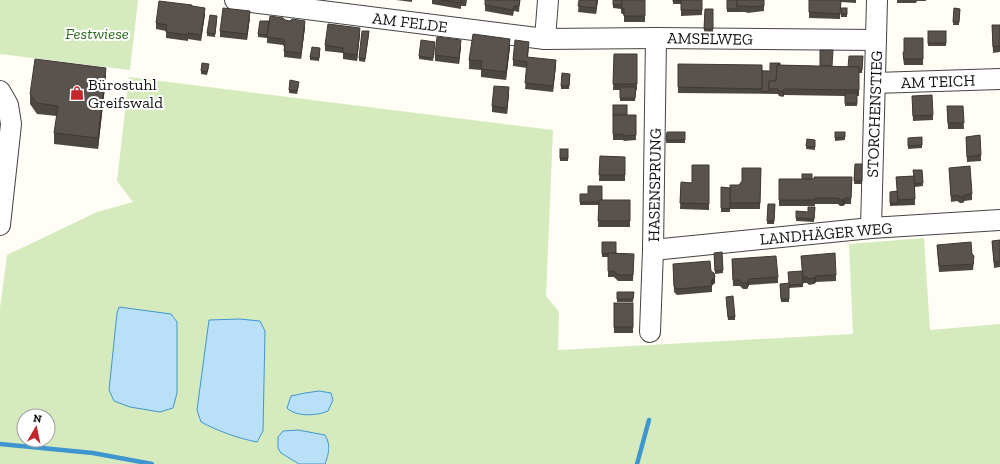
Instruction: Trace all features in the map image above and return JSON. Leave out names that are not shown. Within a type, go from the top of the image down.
[{"type":"street","name":"AM FELDE","points":[[236,0],[545,39]]},
{"type":"street","points":[[545,39],[548,0]]},
{"type":"street","name":"STORCHENSTIEG","points":[[871,228],[877,0]]},
{"type":"street","name":"AMSELWEG","points":[[545,39],[656,38],[876,40]]},
{"type":"street","name":"HASENSPRUNG","points":[[650,332],[653,250],[656,38]]},
{"type":"street","name":"AM TEICH","points":[[875,83],[1000,79]]},
{"type":"street","points":[[0,91],[8,105],[11,124],[0,225]]},
{"type":"street","name":"LANDHÄGER WEG","points":[[653,250],[871,228],[1000,220]]},
{"type":"green space","name":"Festwiese","points":[[0,0],[138,0],[130,70],[0,54]]},
{"type":"green space","points":[[129,77],[553,130],[546,296],[559,312],[558,350],[853,334],[849,244],[924,238],[930,330],[1000,324],[1000,464],[325,464],[330,449],[325,435],[298,430],[283,431],[281,453],[299,464],[0,464],[0,308],[7,255],[97,212],[133,202],[117,181]],"holes":[[[119,308],[174,408],[160,412],[130,407],[114,400],[109,390],[117,313]],[[197,410],[256,442],[228,434],[201,422]]]},
{"type":"water","points":[[119,307],[171,314],[177,322],[177,393],[173,408],[160,412],[130,407],[114,401],[109,390],[117,313]]},
{"type":"water","points":[[239,319],[260,321],[265,331],[263,431],[257,442],[228,434],[201,422],[197,410],[209,320]]},
{"type":"water","points":[[319,391],[331,393],[333,400],[328,411],[307,415],[296,413],[287,408],[291,396]]},
{"type":"water","points":[[298,430],[325,435],[329,449],[325,464],[299,464],[281,453],[278,448],[278,437],[283,431]]},
{"type":"building","points":[[441,0],[461,0],[461,3]]},
{"type":"building","points":[[485,0],[520,0],[519,6],[514,6],[513,10],[485,5]]},
{"type":"building","points":[[579,0],[597,0],[596,8],[578,6]]},
{"type":"building","points":[[613,0],[622,0],[621,5],[613,5]]},
{"type":"building","points":[[622,0],[645,0],[645,16],[624,16],[624,9],[621,7]]},
{"type":"building","points":[[681,0],[702,0],[702,10],[681,10]]},
{"type":"building","points":[[727,0],[737,0],[737,9],[727,9]]},
{"type":"building","points":[[737,0],[764,0],[764,6],[737,6]]},
{"type":"building","points":[[809,0],[841,0],[840,14],[809,12]]},
{"type":"building","points":[[159,1],[205,8],[201,35],[166,32],[167,25],[156,23]]},
{"type":"building","points":[[223,8],[250,11],[247,34],[220,31]]},
{"type":"building","points":[[841,8],[847,8],[847,14],[841,14]]},
{"type":"building","points":[[954,8],[960,9],[959,22],[953,22]]},
{"type":"building","points":[[705,9],[713,9],[713,29],[704,29]]},
{"type":"building","points":[[210,15],[217,16],[215,34],[207,33]]},
{"type":"building","points":[[270,16],[283,18],[290,21],[292,19],[305,21],[301,53],[284,51],[285,42],[283,39],[267,37]]},
{"type":"building","points":[[260,21],[269,21],[267,35],[258,34]]},
{"type":"building","points":[[328,24],[360,28],[357,55],[343,53],[343,48],[325,45]]},
{"type":"building","points":[[992,25],[1000,25],[1000,46],[993,47]]},
{"type":"building","points":[[362,31],[369,31],[365,59],[359,58]]},
{"type":"building","points":[[928,31],[946,31],[946,43],[928,43]]},
{"type":"building","points":[[473,34],[510,39],[506,72],[481,69],[482,61],[469,60]]},
{"type":"building","points":[[437,37],[461,40],[459,58],[435,55]]},
{"type":"building","points":[[904,38],[923,38],[923,59],[904,59]]},
{"type":"building","points":[[421,40],[435,42],[433,58],[419,56]]},
{"type":"building","points":[[515,40],[529,42],[527,57],[556,60],[553,86],[525,83],[527,62],[513,60]]},
{"type":"building","points":[[312,47],[320,48],[319,58],[310,57]]},
{"type":"building","points":[[820,50],[833,50],[832,66],[820,66]]},
{"type":"building","points":[[614,54],[637,54],[637,84],[613,84]]},
{"type":"building","points":[[849,56],[863,56],[862,70],[859,70],[859,67],[848,67]]},
{"type":"building","points":[[35,59],[106,68],[98,138],[54,133],[58,106],[37,103],[30,94]]},
{"type":"building","points":[[202,63],[209,64],[207,72],[201,71]]},
{"type":"building","points":[[770,63],[780,63],[780,65],[777,65],[776,81],[769,81],[769,91],[762,92],[762,71],[770,71]]},
{"type":"building","points":[[678,64],[762,65],[762,89],[678,87]]},
{"type":"building","points":[[777,65],[859,67],[859,90],[784,89],[783,91],[779,91],[778,89],[769,89],[769,81],[776,81]]},
{"type":"building","points":[[562,73],[570,74],[569,86],[561,86]]},
{"type":"building","points":[[290,80],[299,82],[297,91],[289,90]]},
{"type":"building","points":[[494,86],[509,87],[507,108],[492,106]]},
{"type":"building","points":[[620,87],[636,87],[635,98],[620,98]]},
{"type":"building","points":[[845,93],[857,93],[857,103],[845,103]]},
{"type":"building","points":[[932,95],[933,115],[913,116],[912,96]]},
{"type":"building","points":[[613,105],[627,105],[627,115],[613,115]]},
{"type":"building","points":[[947,106],[963,106],[964,123],[948,123]]},
{"type":"building","points":[[613,115],[636,115],[636,135],[624,136],[623,134],[613,134]]},
{"type":"building","points":[[667,132],[685,132],[685,140],[666,140]]},
{"type":"building","points":[[835,132],[845,132],[845,137],[835,138]]},
{"type":"building","points":[[980,135],[981,155],[967,157],[966,137]]},
{"type":"building","points":[[922,137],[922,145],[908,146],[908,138]]},
{"type":"building","points":[[807,139],[815,140],[815,147],[806,146]]},
{"type":"building","points":[[560,149],[568,149],[568,158],[560,158]]},
{"type":"building","points":[[600,156],[625,157],[625,175],[599,175]]},
{"type":"building","points":[[855,164],[862,164],[862,181],[854,181]]},
{"type":"building","points":[[692,165],[709,165],[709,204],[680,203],[681,182],[692,183]]},
{"type":"building","points":[[970,166],[972,194],[964,195],[963,197],[957,195],[951,196],[949,168]]},
{"type":"building","points":[[742,168],[761,168],[760,203],[730,203],[730,185],[739,185],[742,181]]},
{"type":"building","points":[[913,170],[922,170],[923,183],[915,184]]},
{"type":"building","points":[[802,174],[812,174],[812,179],[802,179]]},
{"type":"building","points":[[914,176],[915,199],[898,200],[896,177]]},
{"type":"building","points":[[814,177],[852,177],[851,198],[845,198],[843,200],[838,198],[815,198],[815,200],[779,200],[779,179],[814,179]]},
{"type":"building","points":[[588,186],[602,186],[602,200],[599,200],[599,202],[580,202],[580,194],[588,194]]},
{"type":"building","points":[[721,187],[730,188],[730,209],[721,208]]},
{"type":"building","points":[[897,191],[898,203],[890,203],[890,192]]},
{"type":"building","points":[[599,200],[630,200],[630,221],[598,221]]},
{"type":"building","points":[[768,204],[775,204],[774,221],[767,221]]},
{"type":"building","points":[[808,207],[815,207],[814,219],[796,218],[796,211],[808,212]]},
{"type":"building","points":[[1000,240],[1000,262],[994,262],[992,241]]},
{"type":"building","points":[[602,242],[616,242],[616,253],[602,254]]},
{"type":"building","points":[[971,242],[972,254],[974,256],[973,264],[939,266],[937,245]]},
{"type":"building","points":[[722,252],[723,270],[715,271],[714,253]]},
{"type":"building","points":[[608,253],[634,254],[633,275],[618,275],[614,271],[608,271]]},
{"type":"building","points":[[835,253],[836,275],[816,276],[809,279],[807,277],[803,277],[801,256]]},
{"type":"building","points":[[776,256],[778,277],[749,279],[747,283],[743,283],[740,280],[733,280],[732,259]]},
{"type":"building","points":[[710,261],[711,271],[714,273],[715,277],[711,280],[712,286],[677,289],[674,286],[673,264]]},
{"type":"building","points":[[802,271],[803,284],[789,285],[789,299],[781,299],[780,284],[789,283],[788,272]]},
{"type":"building","points":[[617,292],[634,292],[633,299],[617,299]]},
{"type":"building","points":[[733,296],[735,317],[728,317],[726,297]]},
{"type":"building","points":[[614,303],[633,303],[633,327],[614,327]]},
{"type":"waterway","points":[[637,464],[649,420]]},
{"type":"waterway","points":[[0,444],[93,453],[152,464]]},
{"type":"place","name":"Bürostuhl Greifswald","points":[[77,93]]}]
